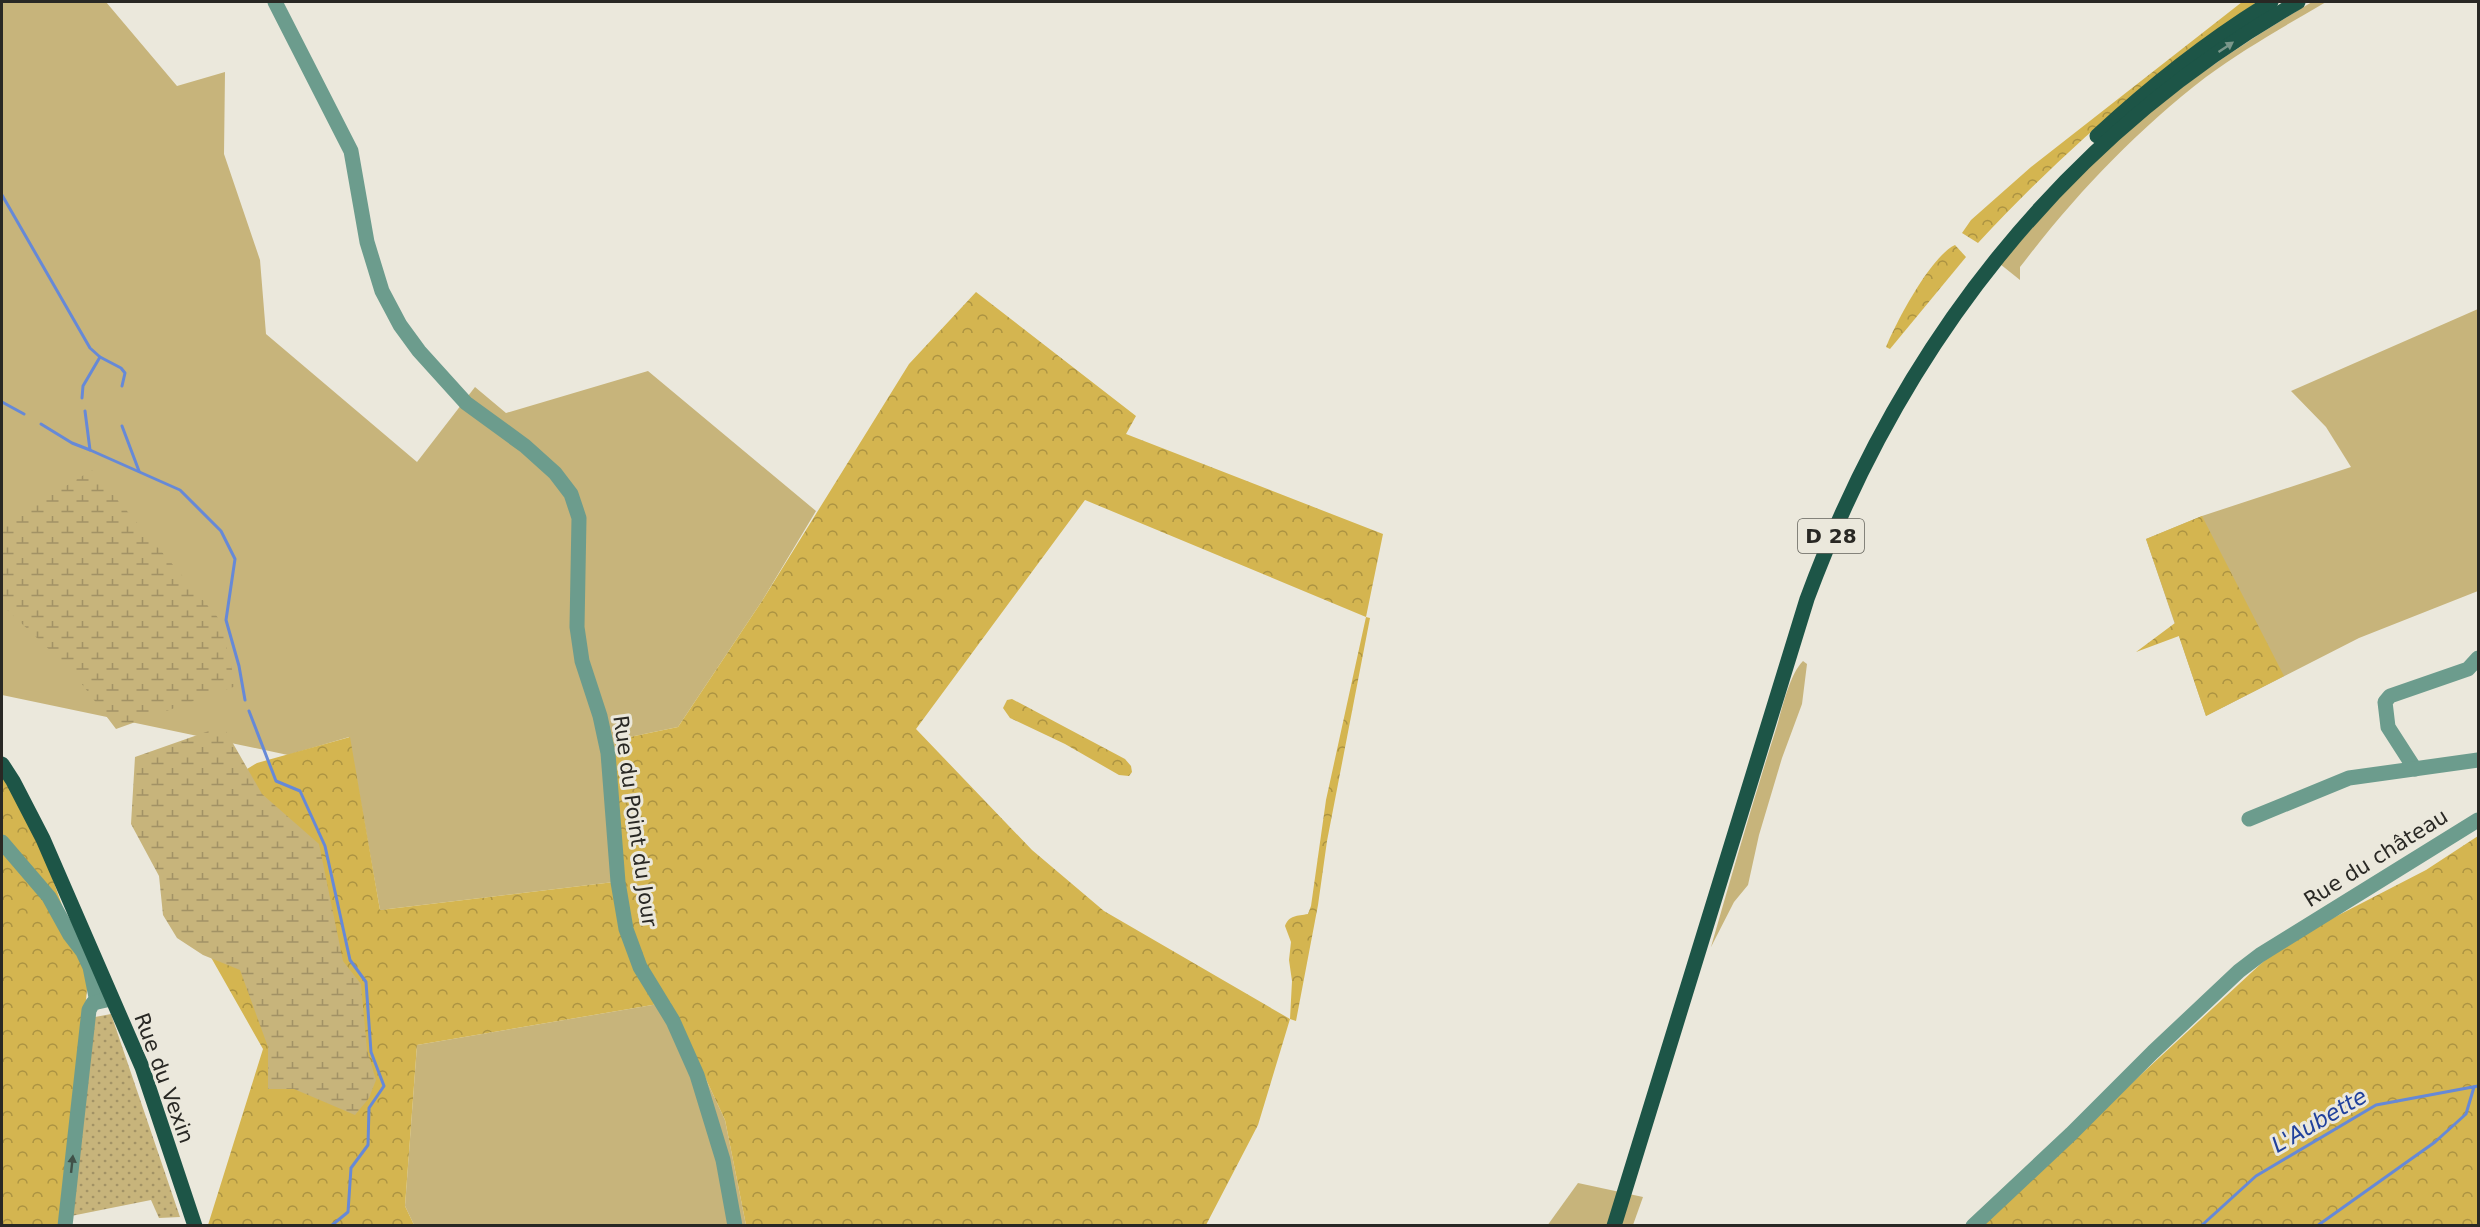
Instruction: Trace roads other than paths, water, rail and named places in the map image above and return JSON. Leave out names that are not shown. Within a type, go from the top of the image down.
[{"type":"main road","name":"D 28","points":[[1605,1226],[1795,604],[1826,525],[1876,420],[1898,381],[1955,297],[1995,246],[2053,180],[2141,97],[2212,40],[2271,2]]},
{"type":"main road","name":"D 28","points":[[1614,1226],[1807,599],[1843,509],[1892,410],[1938,337],[1977,283],[2027,222],[2068,179],[2160,95],[2223,49],[2298,2]]},
{"type":"main road","name":"Rue du Vexin","points":[[2,764],[43,839],[104,1000],[142,1067],[195,1226]]},
{"type":"street","name":"Rue du Point du Jour","points":[[275,2],[351,152],[367,242],[382,291],[400,325],[427,360],[466,403],[525,446],[555,473],[571,494],[579,518],[577,627],[582,661],[600,716],[608,753],[618,882],[626,929],[640,967],[674,1021],[697,1076],[723,1160],[735,1226]]},
{"type":"street","points":[[2415,769],[2388,728],[2385,702],[2390,696],[2468,669],[2478,658]]},
{"type":"street","points":[[2248,819],[2349,778],[2478,760]]},
{"type":"street","name":"Rue du château","points":[[1973,1226],[2238,971],[2478,820]]},
{"type":"street","points":[[2,842],[49,897],[85,948]]},
{"type":"street","points":[[65,1224],[89,1010],[93,1003],[104,1000]]},
{"type":"waterway","points":[[2,195],[90,348],[100,357],[83,386],[82,398]]},
{"type":"waterway","points":[[100,357],[121,368],[125,373],[122,386]]},
{"type":"waterway","points":[[2,402],[24,414]]},
{"type":"waterway","points":[[85,411],[90,450],[180,490],[221,531],[235,559],[226,620],[239,666],[245,700]]},
{"type":"waterway","points":[[41,424],[72,443],[90,450]]},
{"type":"waterway","points":[[122,426],[139,471]]},
{"type":"waterway","points":[[249,711],[276,781],[300,791],[325,846],[350,960],[366,982],[371,1052],[384,1086],[369,1108],[368,1145],[351,1168],[348,1212],[331,1226]]},
{"type":"waterway","name":"L'Aubette","points":[[2201,1226],[2256,1176],[2376,1105],[2478,1086]]},
{"type":"waterway","name":"L'Aubette","points":[[2317,1226],[2435,1142],[2466,1114],[2474,1087]]}]
